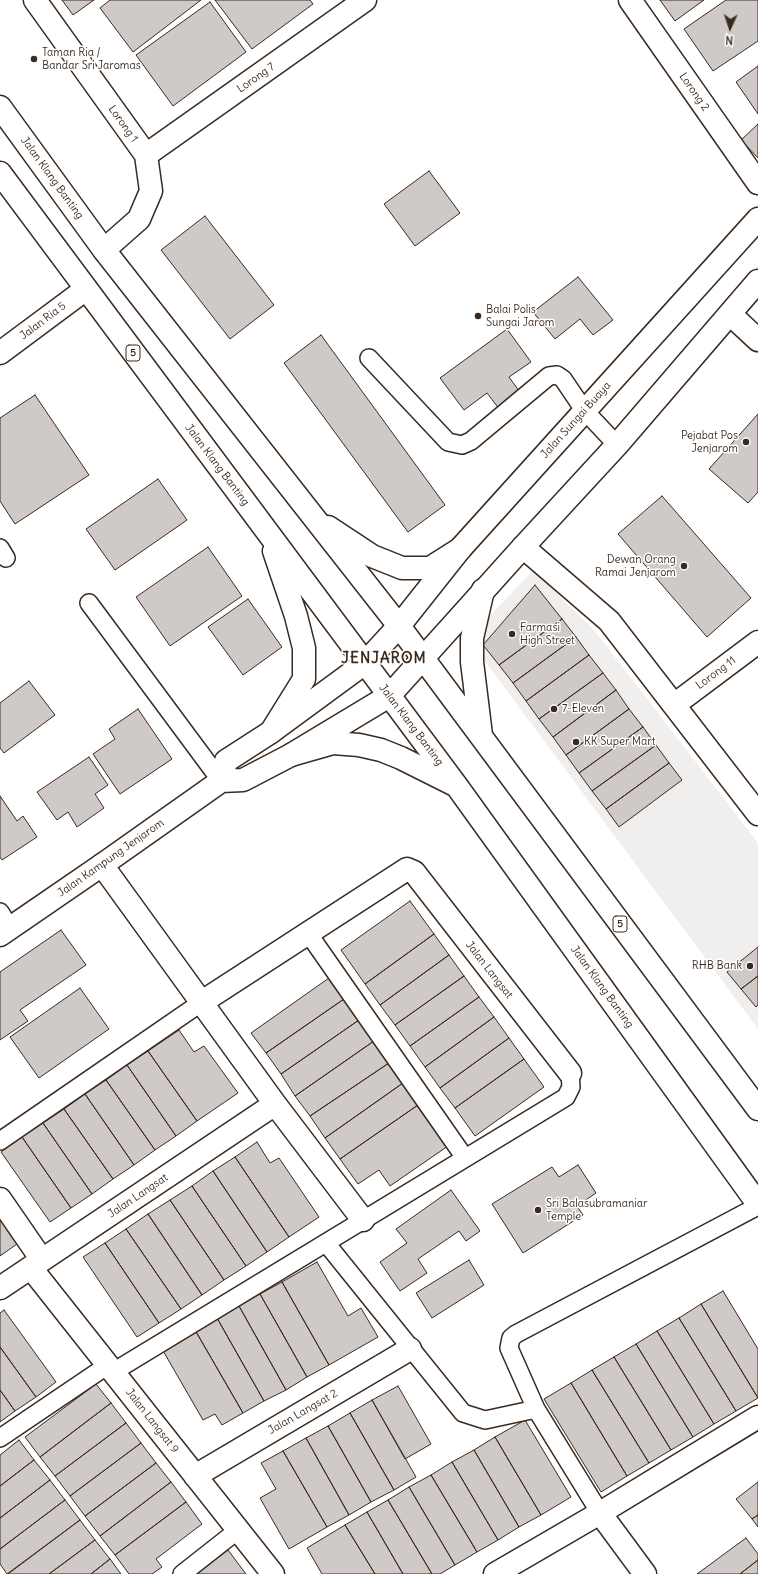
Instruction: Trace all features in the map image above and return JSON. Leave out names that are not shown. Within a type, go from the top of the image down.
[{"type":"main road","name":"Lorong 1","points":[[35,0],[146,155],[151,191],[138,219],[104,250]]},
{"type":"main road","name":"Lorong 2","points":[[630,0],[758,183]]},
{"type":"main road","name":"Lorong 7","points":[[146,155],[353,3]]},
{"type":"main road","name":"Jalan Klang Banting","points":[[0,107],[104,250],[399,626],[758,1109]]},
{"type":"main road","name":"Jalan Klang Banting","points":[[0,173],[456,785],[758,1205]]},
{"type":"main road","name":"Jalan Sungai Buaya","points":[[365,663],[399,626],[460,549],[758,219]]},
{"type":"main road","points":[[365,663],[271,732],[226,761],[221,781],[243,780],[291,755],[389,696],[522,547],[617,445],[758,281]]},
{"type":"main road","name":"Jalan Ria 5","points":[[2,345],[86,289]]},
{"type":"main road","points":[[730,314],[758,340]]},
{"type":"main road","points":[[312,516],[372,556],[402,568],[430,568],[460,549]]},
{"type":"main road","points":[[268,533],[296,616],[304,648],[304,679],[271,732]]},
{"type":"main road","points":[[522,547],[609,621],[758,814]]},
{"type":"main road","points":[[482,738],[472,662],[472,638],[483,590]]},
{"type":"main road","name":"Lorong 11","points":[[674,705],[758,642]]},
{"type":"main road","points":[[291,755],[333,743],[359,745],[381,750],[401,758],[456,785]]},
{"type":"main road","name":"Jalan Kampung Jenjarom","points":[[4,925],[102,865],[221,781]]},
{"type":"main road","points":[[102,865],[275,1104],[363,1220]]},
{"type":"main road","name":"Jalan Langsat","points":[[308,933],[407,868],[414,872],[570,1073]]},
{"type":"main road","points":[[202,1002],[308,933]]},
{"type":"main road","name":"Jalan Langsat","points":[[0,1288],[275,1104]]},
{"type":"main road","name":"Jalan Langsat 9","points":[[0,1199],[37,1264],[111,1368],[273,1574]]},
{"type":"main road","name":"Jalan Langsat 2","points":[[195,1476],[410,1349]]},
{"type":"main road","points":[[495,1574],[600,1513],[758,1417]]},
{"type":"main road","points":[[600,1513],[644,1574]]},
{"type":"lane","points":[[370,358],[448,442],[462,444],[471,441],[548,376],[557,375],[584,410],[617,445]]},
{"type":"lane","points":[[88,604],[221,781]]},
{"type":"lane","points":[[308,933],[465,1158]]},
{"type":"lane","points":[[0,1141],[202,1002]]},
{"type":"lane","points":[[0,1438],[111,1368],[326,1243],[566,1097],[571,1087],[570,1073]]},
{"type":"lane","points":[[600,1513],[536,1409],[509,1348],[511,1338],[758,1205]]},
{"type":"lane","points":[[326,1243],[463,1413],[485,1420],[536,1409]]},
{"type":"lane","points":[[182,1574],[238,1530]]},
{"type":"shaded area","points":[[533,570],[594,630],[758,843],[758,1029],[481,656],[486,620]]},
{"type":"building","points":[[62,0],[94,0],[73,15]]},
{"type":"building","points":[[110,0],[201,0],[133,52],[100,8]]},
{"type":"building","points":[[215,0],[310,0],[313,4],[252,49]]},
{"type":"building","points":[[660,0],[704,0],[675,21]]},
{"type":"building","points":[[726,0],[758,0],[758,41],[713,71],[684,29]]},
{"type":"building","points":[[210,2],[246,52],[173,106],[136,55]]},
{"type":"building","points":[[758,66],[758,114],[736,82]]},
{"type":"building","points":[[758,124],[758,158],[741,140]]},
{"type":"building","points":[[429,171],[460,213],[415,246],[384,204]]},
{"type":"building","points":[[205,216],[274,305],[230,339],[161,250]]},
{"type":"building","points":[[578,277],[613,320],[593,335],[580,319],[555,339],[533,312]]},
{"type":"building","points":[[507,329],[531,362],[509,377],[522,395],[500,410],[487,393],[464,410],[440,378]]},
{"type":"building","points":[[321,335],[445,505],[408,532],[284,363]]},
{"type":"building","points":[[35,395],[89,475],[15,524],[0,501],[0,418]]},
{"type":"building","name":"Pejabat Pos Jenjarom","points":[[758,414],[758,492],[748,503],[709,469]]},
{"type":"building","points":[[158,479],[187,520],[115,570],[86,529]]},
{"type":"building","name":"Dewan Orang Ramai Jenjarom","points":[[662,496],[751,598],[707,637],[618,534]]},
{"type":"building","points":[[208,547],[242,596],[170,646],[136,597]]},
{"type":"building","points":[[535,585],[562,619],[499,665],[483,645]]},
{"type":"building","points":[[248,599],[282,647],[243,675],[208,627]]},
{"type":"building","points":[[562,619],[576,637],[513,683],[499,665]]},
{"type":"building","points":[[576,637],[589,655],[526,701],[513,683]]},
{"type":"building","points":[[589,655],[603,673],[539,719],[526,701]]},
{"type":"building","points":[[603,673],[616,690],[553,737],[539,719]]},
{"type":"building","points":[[29,681],[55,715],[4,753],[0,748],[0,703]]},
{"type":"building","points":[[616,690],[629,709],[566,755],[553,737]]},
{"type":"building","points":[[138,709],[172,759],[120,794],[93,754],[115,739],[109,729]]},
{"type":"building","points":[[629,709],[643,727],[579,773],[566,755]]},
{"type":"building","points":[[643,727],[656,745],[592,791],[579,773]]},
{"type":"building","points":[[656,745],[669,763],[606,809],[592,791]]},
{"type":"building","points":[[89,757],[108,785],[95,794],[104,808],[77,827],[68,812],[57,820],[37,792]]},
{"type":"building","points":[[669,763],[682,780],[619,827],[606,809]]},
{"type":"building","points":[[0,796],[17,821],[23,816],[37,837],[2,860],[0,857]]},
{"type":"building","points":[[410,901],[434,934],[365,984],[341,950]]},
{"type":"building","points":[[61,930],[86,965],[20,1010],[28,1021],[0,1040],[0,972]]},
{"type":"building","points":[[434,934],[449,955],[380,1005],[365,984]]},
{"type":"building","points":[[758,947],[758,976],[741,989],[727,972]]},
{"type":"building","points":[[449,955],[464,976],[395,1025],[380,1005]]},
{"type":"building","points":[[464,976],[479,997],[410,1046],[395,1025]]},
{"type":"building","points":[[758,976],[758,1005],[756,1007],[741,989]]},
{"type":"building","points":[[329,978],[344,999],[266,1053],[251,1033]]},
{"type":"building","points":[[80,988],[109,1029],[39,1078],[10,1037]]},
{"type":"building","points":[[479,997],[494,1017],[425,1067],[410,1046]]},
{"type":"building","points":[[344,999],[359,1020],[281,1074],[266,1053]]},
{"type":"building","points":[[494,1017],[509,1038],[440,1088],[425,1067]]},
{"type":"building","points":[[359,1020],[374,1041],[295,1096],[281,1074]]},
{"type":"building","points":[[179,1030],[194,1052],[204,1046],[238,1093],[197,1121],[148,1051]]},
{"type":"building","points":[[509,1038],[524,1059],[455,1108],[440,1088]]},
{"type":"building","points":[[374,1041],[389,1063],[310,1116],[295,1096]]},
{"type":"building","points":[[148,1051],[197,1121],[176,1136],[127,1065]]},
{"type":"building","points":[[524,1059],[544,1087],[475,1136],[455,1108]]},
{"type":"building","points":[[389,1063],[403,1083],[325,1138],[310,1116]]},
{"type":"building","points":[[127,1065],[176,1136],[155,1150],[106,1080]]},
{"type":"building","points":[[106,1080],[155,1150],[134,1165],[85,1094]]},
{"type":"building","points":[[403,1083],[418,1105],[340,1159],[325,1138]]},
{"type":"building","points":[[85,1094],[134,1165],[113,1179],[64,1109]]},
{"type":"building","points":[[418,1105],[448,1146],[390,1186],[379,1170],[358,1184],[340,1159]]},
{"type":"building","points":[[64,1109],[113,1179],[92,1194],[43,1123]]},
{"type":"building","points":[[43,1123],[92,1194],[71,1208],[22,1137]]},
{"type":"building","points":[[22,1137],[71,1208],[50,1222],[1,1152]]},
{"type":"building","points":[[257,1142],[270,1163],[279,1158],[319,1217],[289,1237],[235,1157]]},
{"type":"building","points":[[235,1157],[289,1237],[267,1252],[213,1171]]},
{"type":"building","name":"Sri Balasubramaniar Temple","points":[[578,1165],[596,1193],[577,1206],[583,1215],[523,1253],[492,1204],[552,1167],[559,1177]]},
{"type":"building","points":[[213,1171],[267,1252],[246,1266],[192,1186]]},
{"type":"building","points":[[192,1186],[246,1266],[224,1280],[170,1200]]},
{"type":"building","points":[[451,1190],[480,1231],[466,1241],[459,1231],[418,1259],[427,1273],[400,1291],[380,1262],[407,1243],[396,1229]]},
{"type":"building","points":[[170,1200],[224,1280],[202,1295],[148,1214]]},
{"type":"building","points":[[148,1214],[202,1295],[181,1309],[126,1229]]},
{"type":"building","points":[[0,1220],[17,1244],[0,1256]]},
{"type":"building","points":[[126,1229],[181,1309],[159,1323],[105,1243]]},
{"type":"building","points":[[105,1243],[159,1323],[137,1337],[83,1257]]},
{"type":"building","points":[[469,1260],[484,1285],[432,1318],[416,1293]]},
{"type":"building","points":[[317,1262],[348,1316],[361,1308],[378,1337],[329,1365],[282,1282]]},
{"type":"building","points":[[282,1282],[329,1365],[307,1377],[260,1294]]},
{"type":"building","points":[[723,1291],[758,1349],[758,1398],[701,1304]]},
{"type":"building","points":[[260,1294],[307,1377],[286,1390],[239,1306]]},
{"type":"building","points":[[701,1304],[758,1398],[736,1411],[679,1318]]},
{"type":"building","points":[[239,1306],[286,1390],[264,1401],[217,1318]]},
{"type":"building","points":[[4,1310],[56,1382],[36,1397],[0,1347],[0,1313]]},
{"type":"building","points":[[217,1318],[264,1401],[243,1413],[195,1330]]},
{"type":"building","points":[[679,1318],[736,1411],[714,1424],[657,1331]]},
{"type":"building","points":[[195,1330],[243,1413],[222,1425],[215,1414],[203,1420],[162,1349]]},
{"type":"building","points":[[657,1331],[714,1424],[693,1437],[636,1344]]},
{"type":"building","points":[[636,1344],[693,1437],[671,1450],[614,1357]]},
{"type":"building","points":[[0,1347],[36,1397],[15,1411],[0,1390]]},
{"type":"building","points":[[614,1357],[671,1450],[649,1463],[592,1370]]},
{"type":"building","points":[[592,1370],[649,1463],[627,1476],[571,1383]]},
{"type":"building","points":[[571,1383],[627,1476],[601,1492],[544,1399]]},
{"type":"building","points":[[96,1384],[111,1403],[40,1457],[25,1437]]},
{"type":"building","points":[[398,1386],[431,1444],[405,1459],[372,1400]]},
{"type":"building","points":[[0,1390],[15,1411],[0,1422]]},
{"type":"building","points":[[372,1400],[416,1477],[394,1490],[350,1413]]},
{"type":"building","points":[[111,1403],[126,1423],[55,1476],[40,1457]]},
{"type":"building","points":[[350,1413],[394,1490],[371,1502],[328,1426]]},
{"type":"building","points":[[525,1420],[571,1497],[541,1515],[495,1437]]},
{"type":"building","points":[[126,1423],[141,1443],[70,1496],[55,1476]]},
{"type":"building","points":[[328,1426],[371,1502],[349,1515],[306,1438]]},
{"type":"building","points":[[495,1437],[541,1515],[519,1527],[474,1450]]},
{"type":"building","points":[[306,1438],[349,1515],[327,1527],[283,1451]]},
{"type":"building","points":[[19,1440],[34,1460],[0,1486],[0,1455]]},
{"type":"building","points":[[141,1443],[156,1463],[85,1516],[70,1496]]},
{"type":"building","points":[[474,1450],[519,1527],[498,1540],[452,1462]]},
{"type":"building","points":[[283,1451],[327,1527],[289,1549],[260,1498],[276,1489],[261,1463]]},
{"type":"building","points":[[34,1460],[50,1480],[0,1518],[0,1486]]},
{"type":"building","points":[[452,1462],[498,1540],[477,1552],[431,1475]]},
{"type":"building","points":[[156,1463],[171,1482],[100,1536],[85,1516]]},
{"type":"building","points":[[431,1475],[477,1552],[455,1565],[409,1487]]},
{"type":"building","points":[[50,1480],[65,1500],[0,1549],[0,1518]]},
{"type":"building","points":[[171,1482],[186,1502],[115,1555],[100,1536]]},
{"type":"building","points":[[758,1482],[758,1515],[752,1519],[736,1499]]},
{"type":"building","points":[[409,1487],[455,1565],[440,1574],[432,1574],[388,1500]]},
{"type":"building","points":[[65,1500],[80,1520],[7,1574],[0,1564],[0,1549]]},
{"type":"building","points":[[388,1500],[432,1574],[403,1574],[367,1512]]},
{"type":"building","points":[[186,1502],[202,1524],[156,1559],[162,1567],[152,1574],[129,1574],[115,1555]]},
{"type":"building","points":[[367,1512],[403,1574],[375,1574],[345,1525]]},
{"type":"building","points":[[758,1515],[758,1527],[752,1519]]},
{"type":"building","points":[[80,1520],[95,1540],[49,1574],[8,1574]]},
{"type":"building","points":[[345,1525],[375,1574],[322,1574],[307,1548]]},
{"type":"building","points":[[746,1538],[758,1554],[758,1560],[740,1574],[697,1574]]},
{"type":"building","points":[[95,1540],[110,1559],[91,1574],[49,1574]]},
{"type":"building","points":[[228,1550],[246,1574],[196,1574]]},
{"type":"building","points":[[110,1559],[121,1574],[91,1574]]},
{"type":"building","points":[[758,1560],[758,1574],[740,1574]]},
{"type":"place","name":"Taman Ria / Bandar Sri Jaromas","points":[[34,59]]},
{"type":"place","name":"Balai Polis Sungai Jarom","points":[[478,316]]},
{"type":"place","name":"Pejabat Pos Jenjarom","points":[[746,442]]},
{"type":"place","name":"Dewan Orang Ramai Jenjarom","points":[[684,566]]},
{"type":"place","name":"Farmasi High Street","points":[[512,634]]},
{"type":"place","name":"7-Eleven","points":[[554,709]]},
{"type":"place","name":"KK Super Mart","points":[[576,742]]},
{"type":"place","name":"RHB Bank","points":[[750,966]]},
{"type":"place","name":"Sri Balasubramaniar Temple","points":[[538,1210]]},
{"type":"district","name":"JENJAROM","points":[[384,659]]}]
